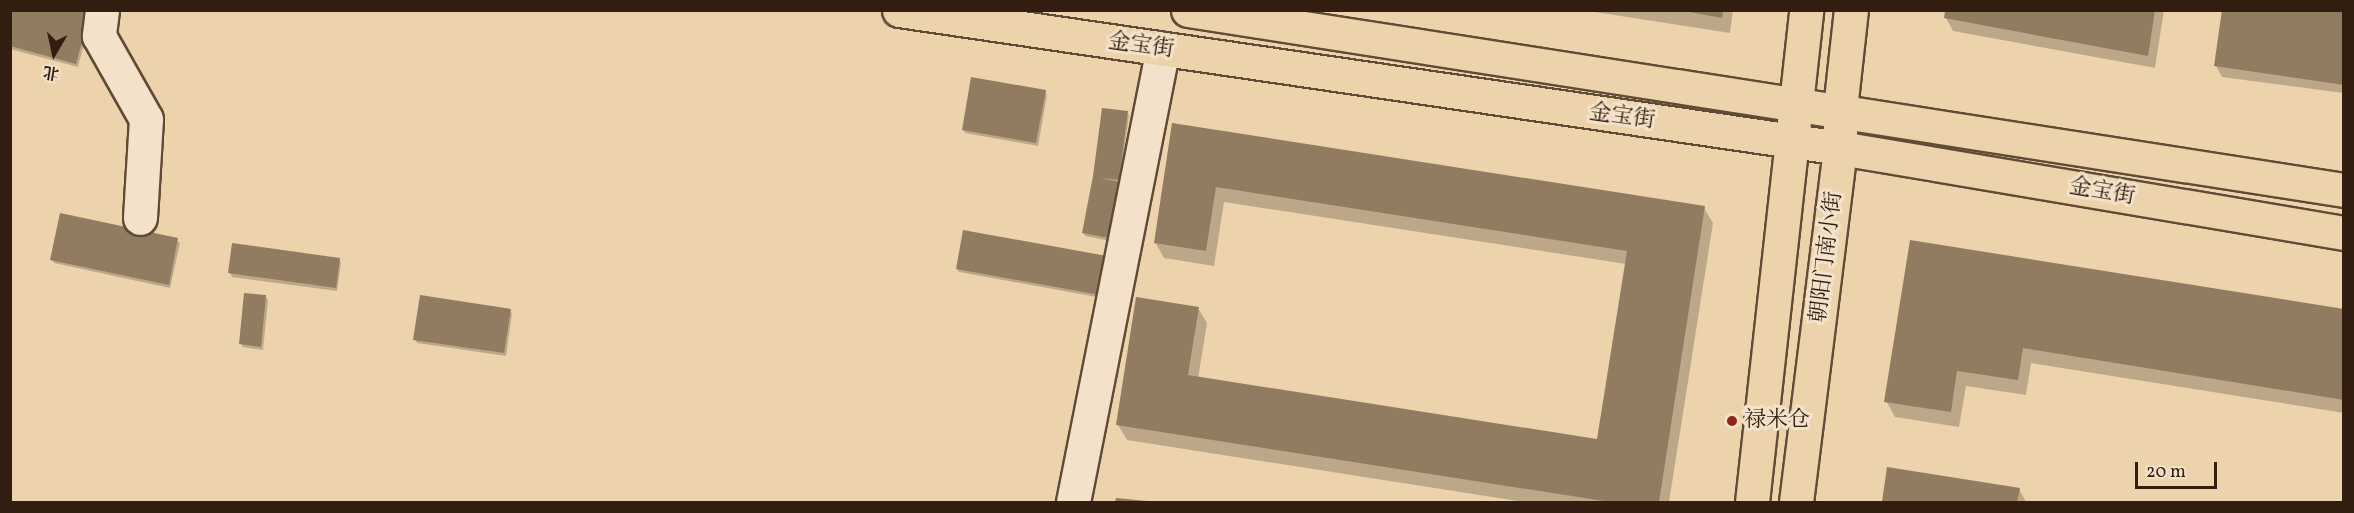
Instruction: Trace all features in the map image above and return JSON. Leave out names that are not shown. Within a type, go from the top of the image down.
[{"type":"main road","name":"金宝街","points":[[899,10],[1840,148],[2343,233]]},
{"type":"main road","name":"金宝街","points":[[1188,10],[1226,13],[2343,190]]},
{"type":"main road","points":[[1752,502],[1806,10]]},
{"type":"main road","name":"朝阳门南小街","points":[[1796,502],[1840,148],[1840,109],[1851,10]]},
{"type":"street","points":[[102,10],[99,36],[146,119],[140,218]]},
{"type":"street","points":[[1073,502],[1163,49]]},
{"type":"building","points":[[10,10],[91,10],[76,64],[10,46]]},
{"type":"building","points":[[1679,10],[1723,10],[1722,18]]},
{"type":"building","points":[[1945,10],[2155,10],[2148,56],[1944,18]]},
{"type":"building","points":[[2222,10],[2344,10],[2344,85],[2214,66]]},
{"type":"building","points":[[971,77],[1046,90],[1036,143],[962,130]]},
{"type":"building","points":[[1102,108],[1128,111],[1119,180],[1100,178],[1120,182],[1109,238],[1082,233],[1093,176]]},
{"type":"building","points":[[1172,123],[1705,206],[1659,502],[1610,502],[1116,425],[1136,297],[1199,307],[1188,375],[1597,439],[1627,251],[1216,187],[1206,251],[1154,243]]},
{"type":"building","points":[[60,213],[178,238],[169,285],[50,260]]},
{"type":"building","points":[[963,230],[1107,256],[1100,295],[956,269]]},
{"type":"building","points":[[1910,240],[2344,309],[2344,400],[2023,348],[2018,380],[1957,371],[1951,412],[1884,402]]},
{"type":"building","points":[[232,243],[340,258],[336,288],[228,273]]},
{"type":"building","points":[[244,293],[266,295],[261,347],[239,344]]},
{"type":"building","points":[[420,295],[511,309],[504,353],[413,340]]},
{"type":"building","points":[[1887,467],[2020,488],[2017,502],[1882,502]]},
{"type":"building","points":[[1116,498],[1147,501],[1147,502],[1115,502]]},
{"type":"place","name":"禄米仓","points":[[1732,421]]}]
